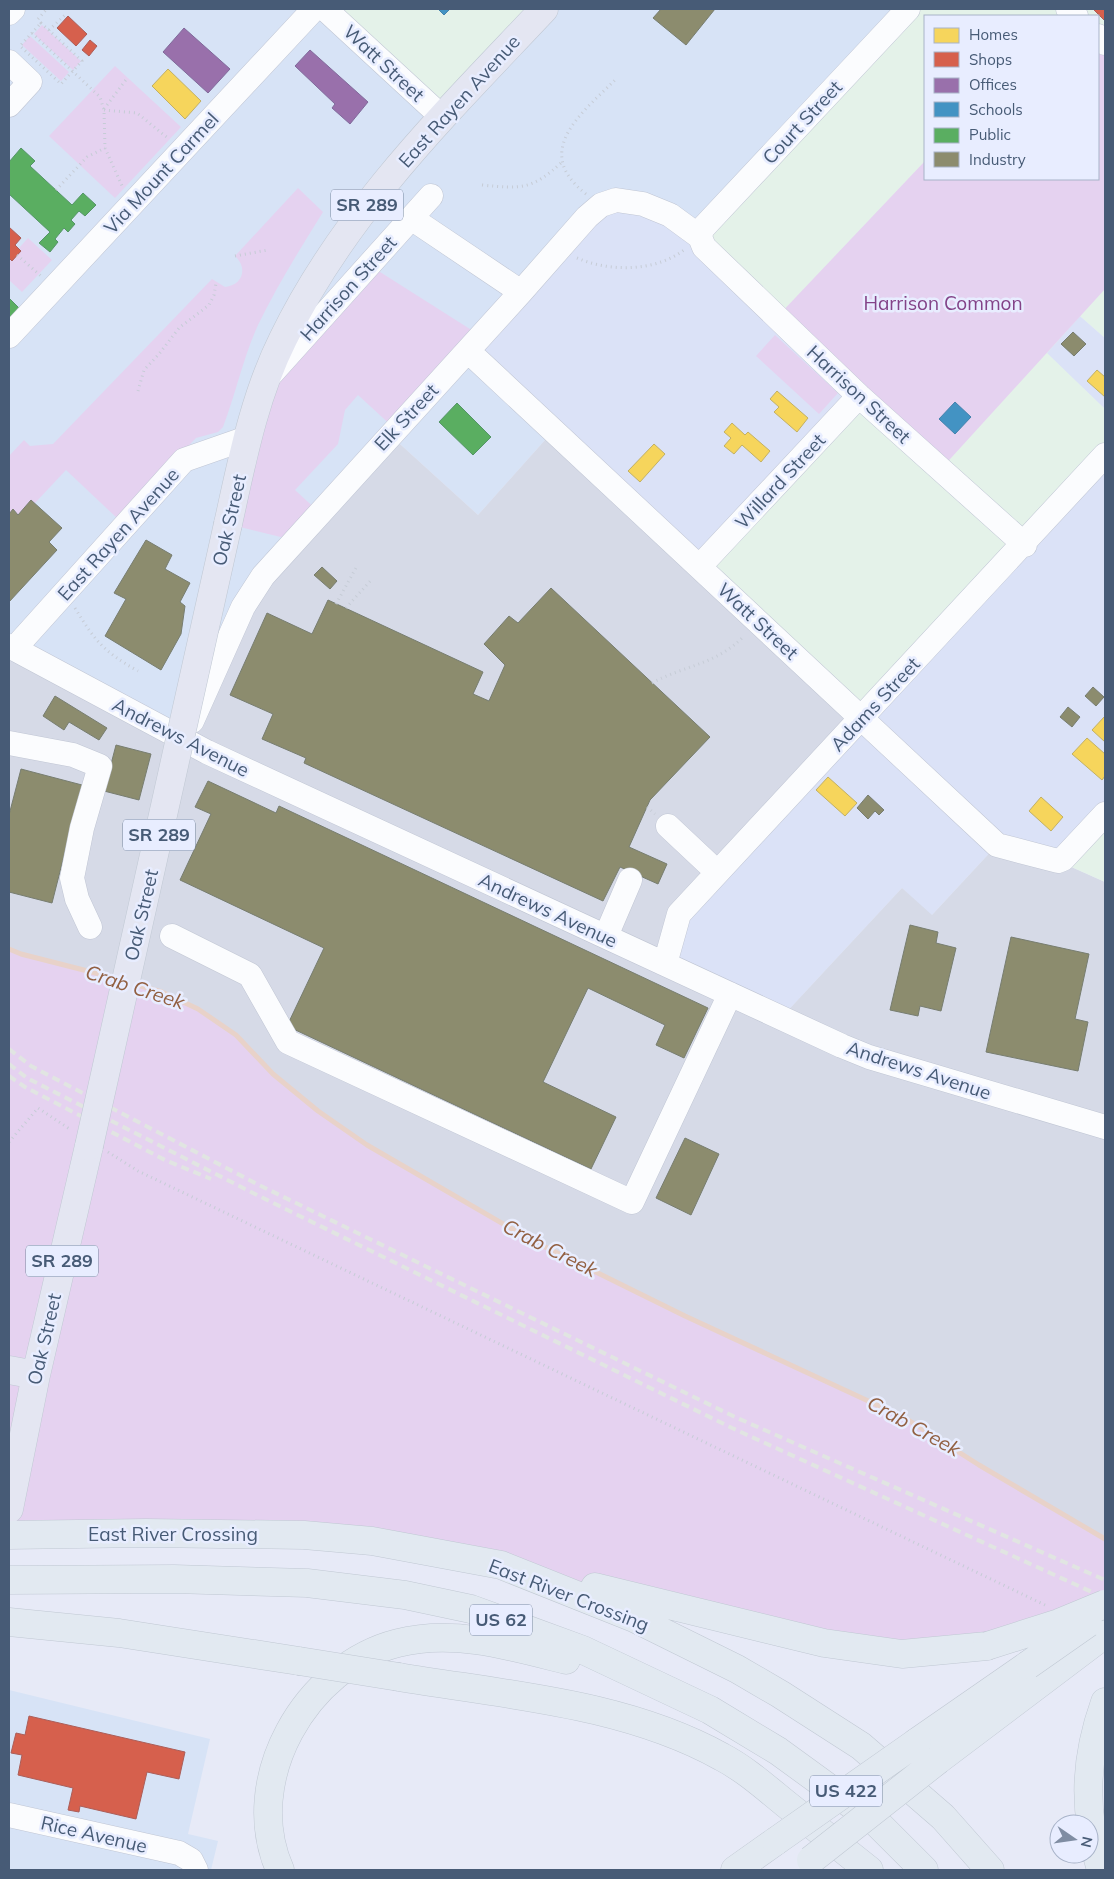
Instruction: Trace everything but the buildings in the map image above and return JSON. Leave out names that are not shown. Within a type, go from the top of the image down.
[{"type":"highway","name":"East River Crossing","points":[[9,1535],[146,1533],[304,1535],[372,1541],[445,1553],[501,1565],[634,1618],[737,1669],[780,1694],[861,1746],[943,1817],[990,1870]]},
{"type":"highway","points":[[501,1565],[824,1643],[902,1654],[987,1646],[1059,1623],[1105,1604]]},
{"type":"highway","name":"US 62","points":[[9,1580],[250,1580],[307,1583],[405,1595],[471,1609],[583,1650],[710,1710],[778,1750],[877,1823],[924,1870]]},
{"type":"highway","name":"US 422","points":[[735,1870],[1105,1610]]},
{"type":"highway","points":[[9,1622],[119,1633],[399,1677],[614,1715],[677,1736],[723,1757],[750,1774],[869,1870]]},
{"type":"highway","name":"US 422","points":[[804,1865],[1056,1669],[1105,1634]]},
{"type":"highway","points":[[280,1870],[272,1840],[269,1816],[273,1774],[279,1751],[292,1725],[314,1695],[352,1663],[370,1653],[398,1643],[430,1638],[463,1638],[582,1663],[710,1710]]},
{"type":"highway","points":[[1101,1870],[1091,1828],[1087,1791],[1094,1733],[1105,1702]]},
{"type":"main road","name":"East Rayen Avenue","points":[[248,438],[266,380],[287,332],[343,236],[375,194],[442,117],[544,9]]},
{"type":"main road","name":"Oak Street","points":[[9,1509],[36,1375],[248,438]]},
{"type":"main road","points":[[9,1370],[36,1375]]},
{"type":"street","points":[[9,13],[13,9]]},
{"type":"street","name":"Via Mount Carmel","points":[[9,336],[314,9]]},
{"type":"street","name":"Watt Street","points":[[325,9],[442,117]]},
{"type":"street","name":"Court Street","points":[[700,238],[702,230],[908,9]]},
{"type":"street","points":[[9,62],[30,82],[9,105]]},
{"type":"street","name":"Harrison Street","points":[[266,380],[431,196]]},
{"type":"street","points":[[601,205],[616,200],[642,204],[670,215],[700,238]]},
{"type":"street","name":"Elk Street","points":[[187,742],[192,720],[243,607],[262,576],[522,292],[587,216],[601,205]]},
{"type":"street","points":[[411,218],[522,292]]},
{"type":"street","name":"Harrison Street","points":[[700,238],[704,246],[859,396],[1024,545]]},
{"type":"street","name":"Watt Street","points":[[468,351],[997,845],[1058,861],[1063,859],[1105,814]]},
{"type":"street","name":"Willard Street","points":[[700,566],[859,396]]},
{"type":"street","name":"East Rayen Avenue","points":[[11,647],[61,596],[184,460],[248,438]]},
{"type":"street","name":"Adams Street","points":[[665,964],[679,914],[1024,545],[1105,455]]},
{"type":"street","name":"Andrews Avenue","points":[[11,647],[187,742],[869,1058],[1105,1127]]},
{"type":"street","points":[[9,743],[73,755],[100,766],[82,828],[72,878],[76,899],[90,927]]},
{"type":"street","points":[[668,826],[717,872]]},
{"type":"street","points":[[606,936],[630,880]]},
{"type":"street","points":[[172,936],[250,975],[288,1042],[632,1202],[730,994]]},
{"type":"street","name":"Rice Avenue","points":[[9,1815],[179,1853],[191,1860],[196,1870]]},
{"type":"path","points":[[42,23],[20,46],[61,84],[82,61],[38,19],[45,9]]},
{"type":"path","points":[[50,30],[65,15]]},
{"type":"path","points":[[32,33],[100,97],[104,110],[105,148],[122,186],[133,202]]},
{"type":"path","points":[[104,110],[128,77]]},
{"type":"path","points":[[601,205],[576,186],[564,169],[561,152],[566,134],[576,118],[616,79]]},
{"type":"path","points":[[104,110],[137,113],[182,150]]},
{"type":"path","points":[[56,190],[87,157],[105,148]]},
{"type":"path","points":[[482,185],[513,188],[530,185],[549,174],[562,161]]},
{"type":"path","points":[[558,249],[584,261],[604,265],[644,266],[662,262],[682,252],[700,238]]},
{"type":"path","points":[[236,256],[268,250]]},
{"type":"path","points":[[17,255],[54,288]]},
{"type":"path","points":[[138,391],[144,370],[179,328],[209,305],[214,295],[216,283]]},
{"type":"path","points":[[336,604],[357,566]]},
{"type":"path","points":[[346,608],[372,579]]},
{"type":"path","points":[[61,596],[75,608],[99,644],[111,656],[138,671]]},
{"type":"path","points":[[652,683],[722,655],[735,646],[758,621]]},
{"type":"path","points":[[9,1142],[38,1108],[89,1143],[147,1175],[988,1580],[1051,1608]]},
{"type":"shaded area","points":[[9,9],[908,9],[702,229],[616,200],[468,351],[554,430],[478,515],[390,435],[187,742],[9,646]]},
{"type":"shaded area","points":[[325,9],[544,9],[442,117]]},
{"type":"shaded area","points":[[908,9],[1105,9],[1105,338],[1080,316],[1047,353],[1105,409],[1105,455],[862,719],[700,566],[859,396],[702,245]]},
{"type":"shaded area","points":[[616,200],[1105,455],[1105,814],[1063,859],[997,845],[931,916],[902,888],[781,1018],[665,964],[679,914],[861,719],[468,351]]},
{"type":"shaded area","points":[[1080,316],[1105,338],[1105,409],[1046,353]]},
{"type":"shaded area","points":[[554,430],[862,719],[679,914],[665,964],[781,1018],[902,888],[932,915],[997,845],[1058,861],[1105,882],[1105,1539],[979,1465],[905,1418],[685,1316],[531,1240],[367,1145],[300,1100],[162,992],[9,949],[9,646],[178,737],[243,607],[390,435],[478,515]]},
{"type":"shaded area","points":[[1105,811],[1105,882],[1058,861]]},
{"type":"shaded area","points":[[9,1690],[210,1739],[188,1834],[218,1841],[211,1870],[9,1870]]},
{"type":"green space","points":[[42,25],[81,61],[73,70],[34,34]]},
{"type":"green space","points":[[30,36],[69,72],[61,81],[22,45]]},
{"type":"green space","name":"Harrison Common","points":[[1099,43],[1105,43],[1105,289],[941,469],[777,317],[924,162],[924,180],[1099,180]]},
{"type":"green space","points":[[115,66],[181,127],[115,198],[49,136]]},
{"type":"green space","points":[[298,188],[323,212],[297,254],[258,325],[223,427],[218,432],[196,438],[118,519],[66,470],[35,503],[31,501],[18,515],[13,509],[9,514],[9,456],[24,440],[30,446],[53,444],[212,279],[225,287],[236,283],[242,275],[242,271],[239,261],[235,256]]},
{"type":"green space","points":[[28,238],[52,260],[22,292],[9,280],[9,259],[12,261],[21,251],[19,248]]},
{"type":"green space","points":[[369,265],[481,336],[395,429],[358,395],[345,410],[338,444],[295,490],[319,512],[293,540],[228,524],[261,393]]},
{"type":"green space","points":[[775,335],[838,393],[819,414],[756,356]]},
{"type":"green space","points":[[9,949],[162,992],[198,1009],[236,1035],[273,1074],[318,1111],[367,1145],[531,1240],[685,1316],[905,1418],[1105,1539],[1105,1604],[902,1654],[445,1553],[9,1535]]},
{"type":"waterway","name":"Crab Creek","points":[[9,949],[21,954],[119,979]]},
{"type":"waterway","name":"Crab Creek","points":[[134,984],[162,992],[198,1009],[236,1035],[273,1074],[318,1111],[367,1145],[531,1240],[685,1316],[905,1418],[979,1465],[1105,1539]]},
{"type":"railway","points":[[9,1049],[31,1066],[259,1185],[735,1417],[1105,1580]]},
{"type":"railway","points":[[9,1064],[27,1078],[255,1194],[732,1428],[1105,1598]]},
{"type":"railway","points":[[9,1076],[25,1087],[165,1160],[211,1179]]}]
